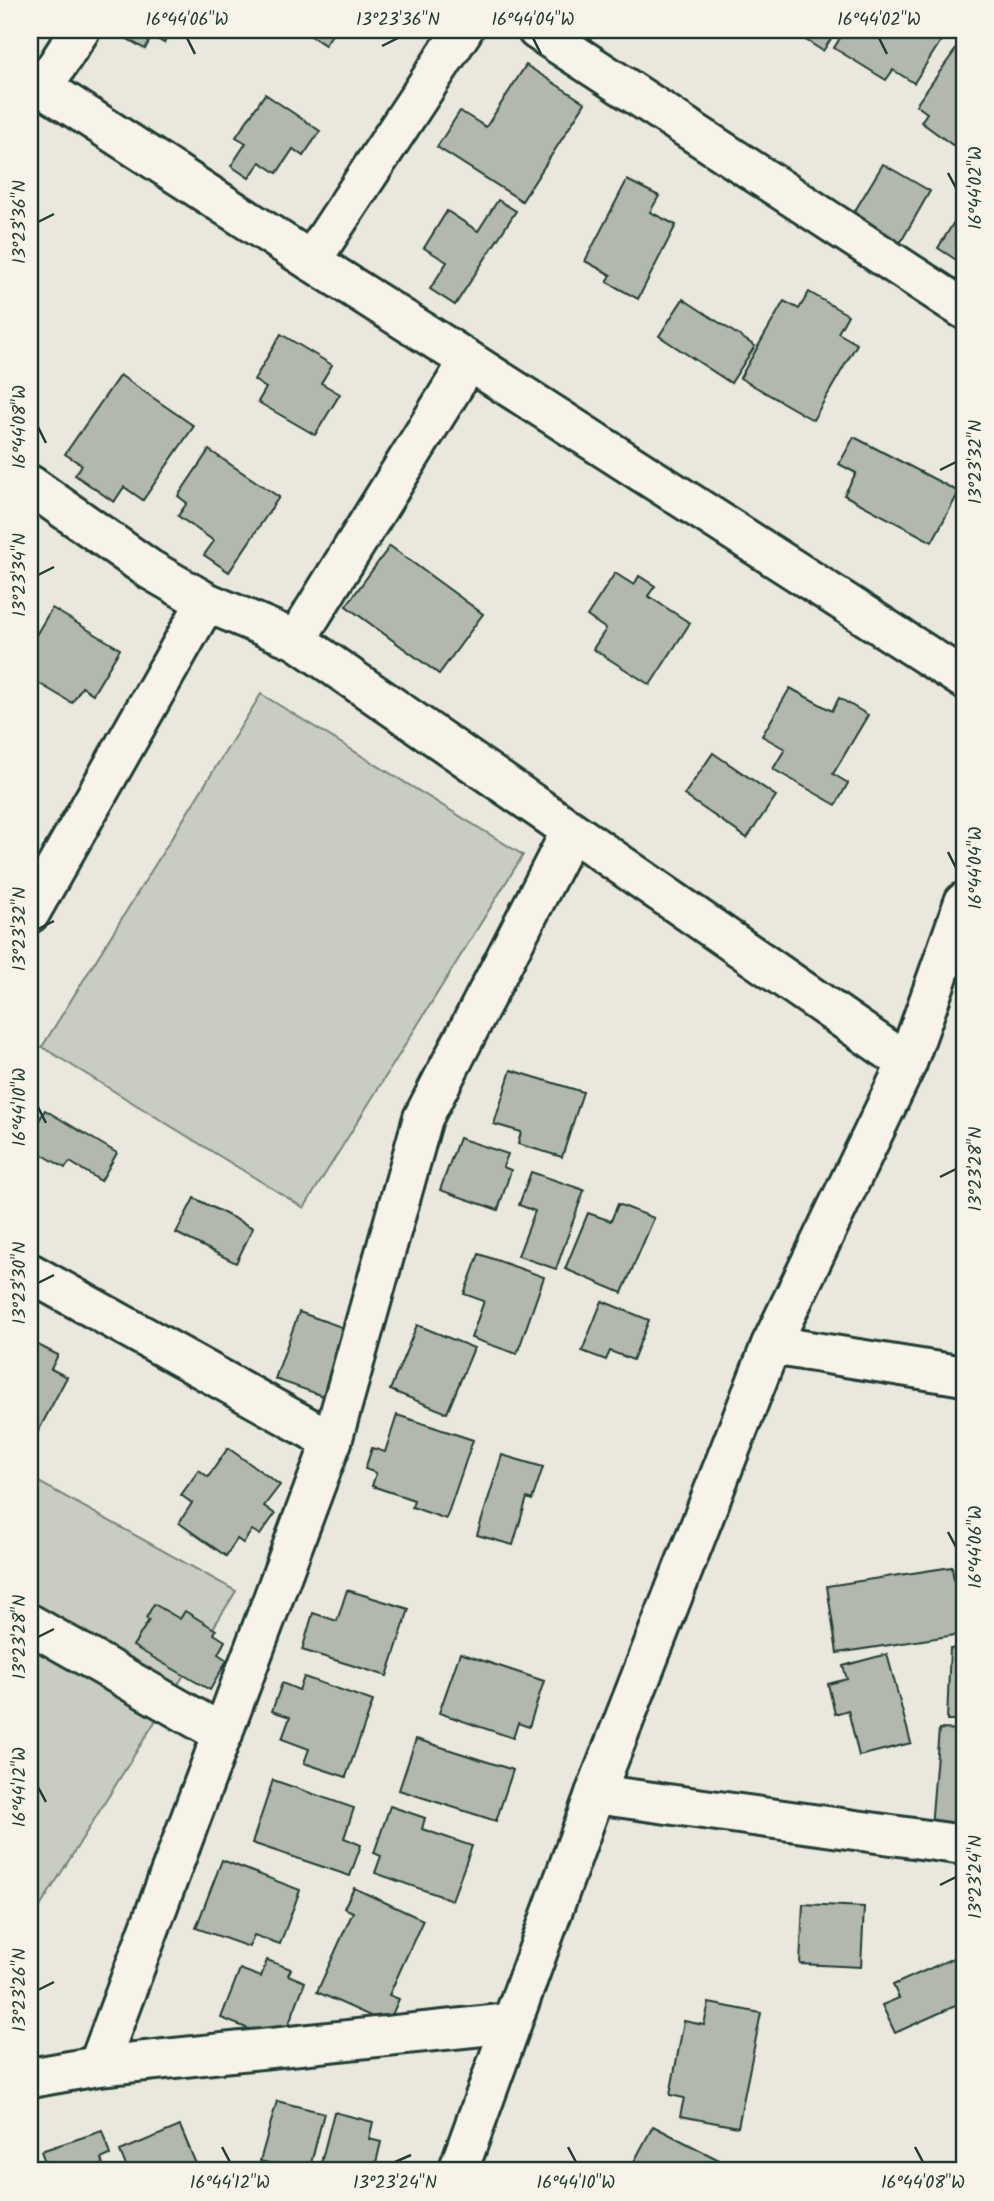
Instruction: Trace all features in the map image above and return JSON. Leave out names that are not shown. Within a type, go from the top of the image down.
[{"type":"street","points":[[80,30],[36,83],[964,679]]},
{"type":"street","points":[[311,261],[463,30]]},
{"type":"street","points":[[537,30],[964,309]]},
{"type":"street","points":[[296,640],[469,361]]},
{"type":"street","points":[[30,485],[149,569],[206,602],[296,640],[907,1063]]},
{"type":"street","points":[[30,913],[206,602]]},
{"type":"street","points":[[97,2066],[332,1441],[423,1118],[571,831]]},
{"type":"street","points":[[458,2171],[595,1794],[772,1345],[907,1063],[957,941],[964,902]]},
{"type":"street","points":[[30,1273],[332,1441]]},
{"type":"street","points":[[772,1345],[964,1376]]},
{"type":"street","points":[[30,1624],[223,1734]]},
{"type":"street","points":[[595,1794],[964,1847]]},
{"type":"street","points":[[30,2078],[97,2066],[511,2023]]},
{"type":"shaded area","points":[[261,694],[523,855],[304,1208],[42,1047]]},
{"type":"shaded area","points":[[30,1477],[236,1591],[30,1923]]},
{"type":"building","points":[[112,30],[171,30],[164,43],[152,36],[145,49]]},
{"type":"building","points":[[302,30],[335,30],[325,45]]},
{"type":"building","points":[[790,30],[837,30],[823,51]]},
{"type":"building","points":[[845,30],[933,30],[944,36],[914,83],[893,70],[886,80],[834,48]]},
{"type":"building","points":[[959,45],[964,49],[962,152],[921,122],[927,113],[916,105]]},
{"type":"building","points":[[526,65],[585,103],[522,201],[437,147],[460,111],[486,127]]},
{"type":"building","points":[[265,94],[320,131],[303,156],[293,149],[277,173],[260,162],[249,178],[231,166],[246,143],[236,137]]},
{"type":"building","points":[[883,164],[930,191],[898,247],[850,219]]},
{"type":"building","points":[[627,180],[659,196],[650,212],[676,225],[638,299],[607,282],[611,275],[585,261]]},
{"type":"building","points":[[498,200],[516,211],[455,305],[430,289],[447,262],[424,248],[447,211],[478,231]]},
{"type":"building","points":[[964,206],[964,265],[938,248]]},
{"type":"building","points":[[809,292],[848,315],[838,333],[857,344],[813,420],[740,378],[784,301],[799,309]]},
{"type":"building","points":[[683,299],[755,346],[731,383],[659,336]]},
{"type":"building","points":[[281,334],[332,365],[321,383],[340,394],[315,435],[258,402],[266,388],[254,380]]},
{"type":"building","points":[[120,375],[194,426],[143,500],[124,487],[114,502],[75,475],[82,465],[65,454]]},
{"type":"building","points":[[854,437],[959,492],[932,542],[844,495],[856,473],[839,464]]},
{"type":"building","points":[[209,450],[279,497],[229,572],[204,555],[214,541],[178,516],[187,503],[178,496]]},
{"type":"building","points":[[390,546],[483,614],[439,674],[346,606]]},
{"type":"building","points":[[615,573],[634,585],[639,576],[655,586],[648,596],[690,623],[650,685],[593,649],[606,629],[587,616]]},
{"type":"building","points":[[52,608],[120,649],[93,694],[82,687],[72,703],[30,678],[30,645]]},
{"type":"building","points":[[790,688],[832,711],[839,698],[868,715],[833,774],[848,783],[836,805],[773,769],[785,749],[762,736]]},
{"type":"building","points":[[713,753],[776,796],[747,838],[684,795]]},
{"type":"building","points":[[511,1070],[583,1092],[562,1157],[518,1144],[521,1132],[494,1124]]},
{"type":"building","points":[[45,1110],[117,1153],[101,1181],[70,1162],[65,1168],[43,1155],[30,1177],[30,1136]]},
{"type":"building","points":[[459,1138],[508,1154],[503,1167],[511,1170],[498,1210],[440,1190]]},
{"type":"building","points":[[531,1172],[584,1190],[556,1269],[518,1256],[535,1211],[519,1205]]},
{"type":"building","points":[[194,1198],[253,1228],[236,1263],[176,1233]]},
{"type":"building","points":[[618,1204],[654,1218],[622,1293],[565,1269],[588,1213],[611,1221]]},
{"type":"building","points":[[479,1254],[544,1277],[517,1354],[471,1338],[484,1301],[464,1294]]},
{"type":"building","points":[[602,1301],[649,1320],[633,1360],[610,1351],[606,1360],[582,1351]]},
{"type":"building","points":[[299,1312],[350,1330],[326,1397],[275,1379]]},
{"type":"building","points":[[417,1325],[474,1348],[447,1413],[390,1390]]},
{"type":"building","points":[[30,1341],[58,1355],[51,1369],[67,1377],[33,1441],[30,1439]]},
{"type":"building","points":[[397,1415],[473,1440],[446,1519],[412,1507],[414,1500],[372,1486],[376,1473],[365,1469],[372,1448],[385,1452]]},
{"type":"building","points":[[228,1448],[280,1485],[264,1506],[275,1514],[260,1535],[252,1530],[243,1543],[237,1539],[226,1556],[179,1523],[192,1503],[181,1495],[199,1470],[208,1477]]},
{"type":"building","points":[[502,1455],[543,1467],[532,1500],[527,1498],[513,1545],[477,1535]]},
{"type":"building","points":[[952,1567],[962,1634],[837,1653],[827,1586]]},
{"type":"building","points":[[347,1590],[409,1609],[387,1676],[302,1650],[313,1613],[337,1621]]},
{"type":"building","points":[[154,1604],[180,1619],[185,1611],[216,1630],[214,1634],[225,1641],[218,1654],[227,1660],[210,1690],[133,1646],[149,1620],[146,1618]]},
{"type":"building","points":[[950,1648],[964,1649],[964,1720],[947,1720]]},
{"type":"building","points":[[460,1653],[544,1681],[529,1727],[518,1723],[513,1738],[439,1713]]},
{"type":"building","points":[[887,1654],[911,1743],[859,1756],[848,1710],[835,1714],[828,1684],[847,1679],[843,1666]]},
{"type":"building","points":[[304,1677],[373,1701],[346,1777],[304,1763],[309,1749],[282,1739],[290,1717],[272,1711],[282,1683],[299,1690]]},
{"type":"building","points":[[939,1729],[964,1730],[964,1830],[931,1827]]},
{"type":"building","points":[[416,1739],[513,1770],[496,1821],[399,1790]]},
{"type":"building","points":[[273,1780],[354,1808],[344,1838],[361,1845],[350,1876],[252,1843]]},
{"type":"building","points":[[390,1806],[425,1818],[422,1829],[472,1846],[452,1900],[375,1873],[381,1856],[374,1853]]},
{"type":"building","points":[[222,1860],[300,1890],[280,1944],[254,1935],[249,1947],[196,1928]]},
{"type":"building","points":[[354,1888],[423,1920],[389,1995],[399,1999],[388,2024],[317,1992],[353,1912],[344,1908]]},
{"type":"building","points":[[803,1904],[864,1907],[861,1967],[800,1964]]},
{"type":"building","points":[[953,1958],[964,1982],[964,2002],[895,2033],[882,2005],[899,1998],[893,1985]]},
{"type":"building","points":[[267,1960],[291,1969],[288,1975],[305,1982],[282,2042],[221,2018],[240,1969],[261,1977]]},
{"type":"building","points":[[709,2003],[761,2013],[738,2127],[680,2116],[684,2098],[670,2095],[684,2021],[704,2025]]},
{"type":"building","points":[[277,2101],[324,2113],[309,2171],[275,2171],[277,2165],[260,2161]]},
{"type":"building","points":[[334,2112],[373,2122],[369,2139],[381,2142],[374,2171],[319,2171]]},
{"type":"building","points":[[180,2126],[199,2171],[128,2171],[120,2151]]},
{"type":"building","points":[[653,2126],[725,2163],[721,2171],[629,2171]]},
{"type":"building","points":[[102,2131],[110,2155],[101,2159],[105,2171],[48,2171],[41,2151]]}]
